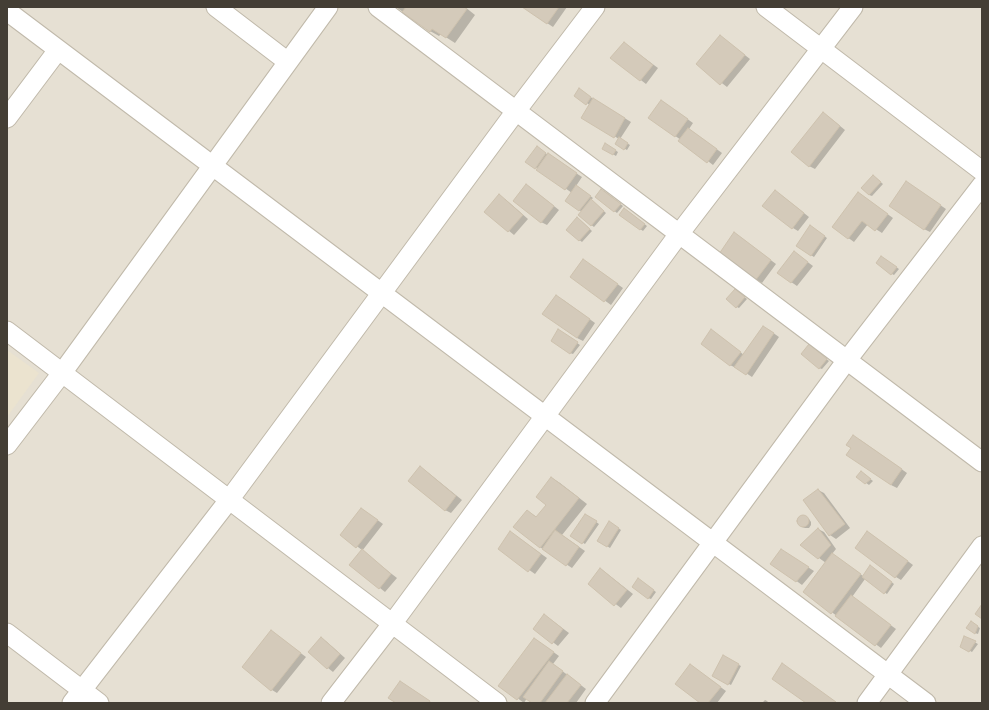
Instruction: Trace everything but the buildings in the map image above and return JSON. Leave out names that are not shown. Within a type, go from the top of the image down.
[{"type":"street","points":[[216,7],[288,62]]},
{"type":"street","points":[[7,445],[62,373],[328,7]]},
{"type":"street","points":[[378,7],[982,462]]},
{"type":"street","points":[[77,696],[229,500],[516,110],[595,7]]},
{"type":"street","points":[[766,7],[982,171]]},
{"type":"street","points":[[331,703],[392,624],[680,234],[853,7]]},
{"type":"street","points":[[7,11],[926,703]]},
{"type":"street","points":[[7,118],[58,50]]},
{"type":"street","points":[[595,703],[847,360],[982,185]]},
{"type":"street","points":[[7,331],[497,703]]},
{"type":"street","points":[[867,703],[982,546]]},
{"type":"street","points":[[7,633],[77,696],[99,703]]},
{"type":"shaded area","points":[[7,7],[982,7],[982,703],[7,703]]},
{"type":"shaded area","points":[[7,350],[39,373],[7,417]]}]
